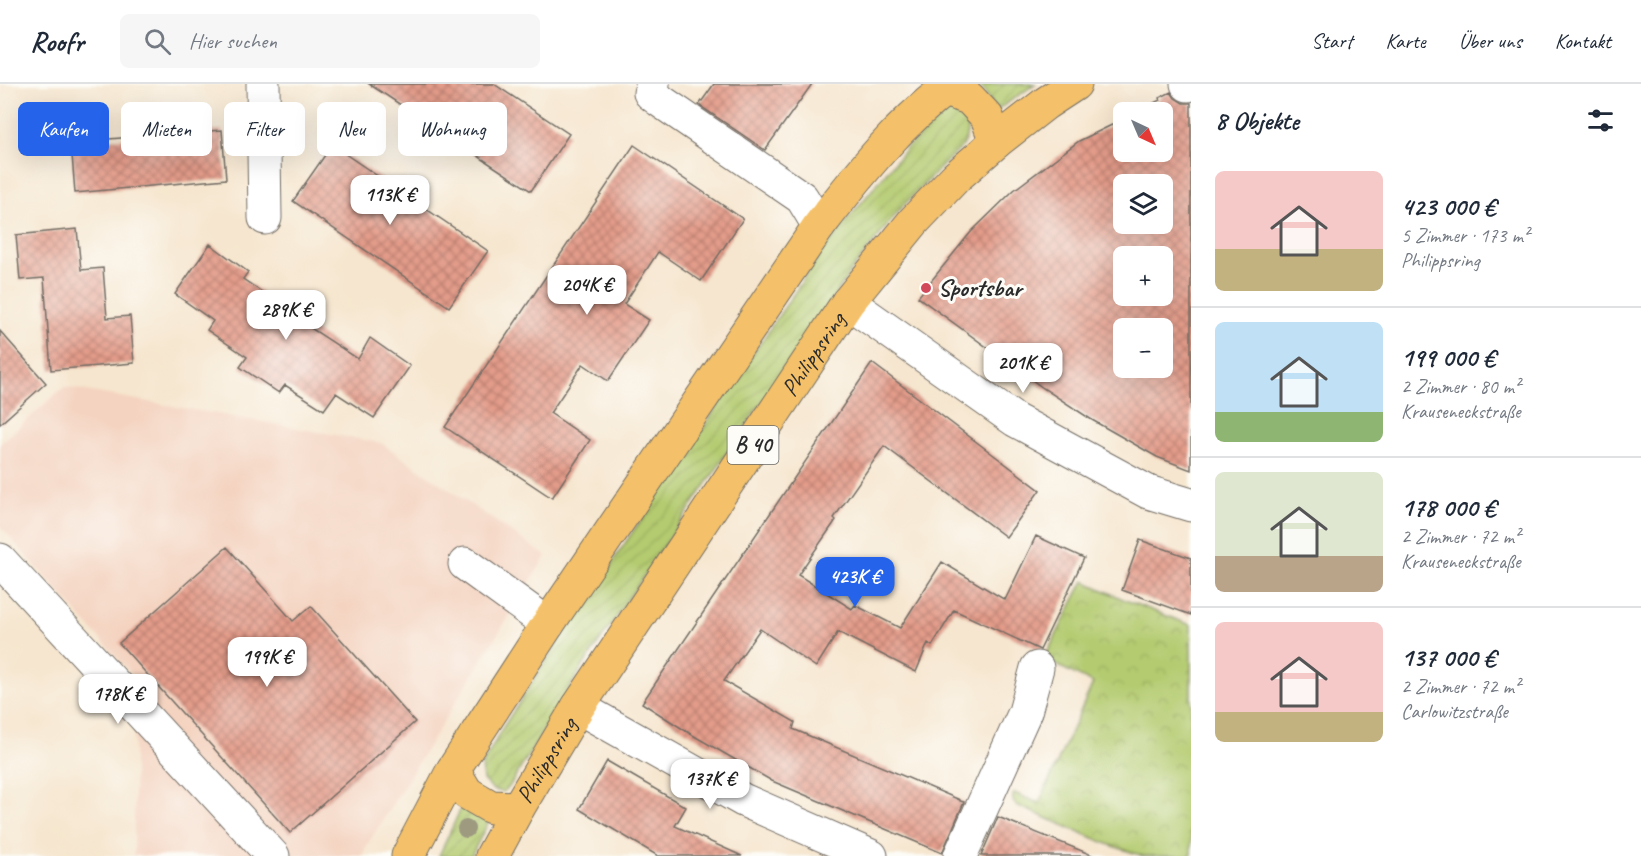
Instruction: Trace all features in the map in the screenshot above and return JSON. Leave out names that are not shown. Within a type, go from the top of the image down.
[{"type":"main road","name":"Philippsring","points":[[492,856],[578,707],[848,302],[914,221],[956,177],[996,142],[1046,103],[1075,84]]},
{"type":"main road","points":[[408,856],[453,770],[548,624],[819,226],[861,171],[904,125],[948,87],[969,98],[981,110],[987,117],[996,142]]},
{"type":"main road","points":[[453,770],[467,793],[491,807],[518,808]]},
{"type":"street","points":[[263,84],[266,218]]},
{"type":"street","points":[[656,92],[802,198],[819,226]]},
{"type":"street","points":[[848,302],[1015,420],[1148,492],[1191,505]]},
{"type":"street","points":[[0,560],[273,856]]},
{"type":"street","points":[[465,564],[548,624]]},
{"type":"street","points":[[960,856],[1025,712],[1037,668]]},
{"type":"street","points":[[578,707],[743,800],[871,856]]},
{"type":"shaded area","points":[[64,387],[381,443],[546,556],[362,856],[134,856],[134,677],[0,526],[0,444]]},
{"type":"green space","points":[[981,84],[1035,84],[997,110]]},
{"type":"green space","points":[[953,110],[963,116],[967,124],[964,144],[900,209],[848,275],[583,666],[509,787],[503,792],[493,790],[483,780],[482,766],[502,729],[826,246],[908,146],[943,114]]},
{"type":"green space","points":[[1084,581],[1125,600],[1191,625],[1191,856],[1143,856],[1110,845],[1016,805],[1013,801],[1014,793],[1039,803],[1093,683],[1044,659]]},
{"type":"green space","points":[[462,806],[489,821],[471,856],[439,856]]},
{"type":"building","points":[[369,84],[494,84],[569,134],[531,191],[478,156],[507,156],[507,102],[398,103]]},
{"type":"building","points":[[714,84],[812,84],[765,150],[699,105]]},
{"type":"building","points":[[1171,92],[1183,103],[1191,103],[1191,470],[1157,457],[1092,420],[1043,388],[918,297],[971,232],[1014,190],[1079,141],[1113,124],[1113,162],[1173,162],[1173,102],[1156,102],[1160,100],[1159,98]]},
{"type":"building","points":[[222,130],[226,179],[75,193],[72,156],[109,156],[109,139],[121,138],[121,156],[212,156],[212,131]]},
{"type":"building","points":[[634,145],[743,219],[701,281],[658,252],[624,304],[649,320],[608,381],[583,364],[550,413],[590,440],[552,498],[445,427]]},
{"type":"building","points":[[324,156],[348,156],[488,251],[449,307],[293,201]]},
{"type":"building","points":[[77,229],[81,270],[103,268],[107,318],[130,316],[134,363],[51,370],[44,278],[20,280],[16,235]]},
{"type":"building","points":[[210,244],[248,272],[243,279],[282,306],[280,308],[358,359],[370,338],[410,366],[374,418],[336,393],[324,410],[285,385],[279,393],[240,367],[247,357],[207,330],[213,321],[175,294]]},
{"type":"building","points":[[0,331],[46,383],[0,424]]},
{"type":"building","points":[[872,363],[1040,490],[1006,537],[884,446],[798,575],[852,609],[855,605],[900,628],[942,562],[1005,600],[1036,536],[1084,558],[1040,650],[954,610],[932,646],[928,643],[916,672],[838,632],[816,667],[760,629],[724,681],[795,722],[793,729],[964,802],[942,853],[772,781],[642,703]]},
{"type":"building","points":[[1140,540],[1191,558],[1191,615],[1122,590]]},
{"type":"building","points":[[227,547],[293,621],[311,606],[415,722],[290,833],[119,643]]},
{"type":"building","points":[[607,761],[686,807],[675,826],[742,856],[658,856],[579,809]]},
{"type":"building","points":[[998,817],[1092,855],[1092,856],[981,856]]},
{"type":"place","name":"Sportsbar","points":[[926,288]]}]
